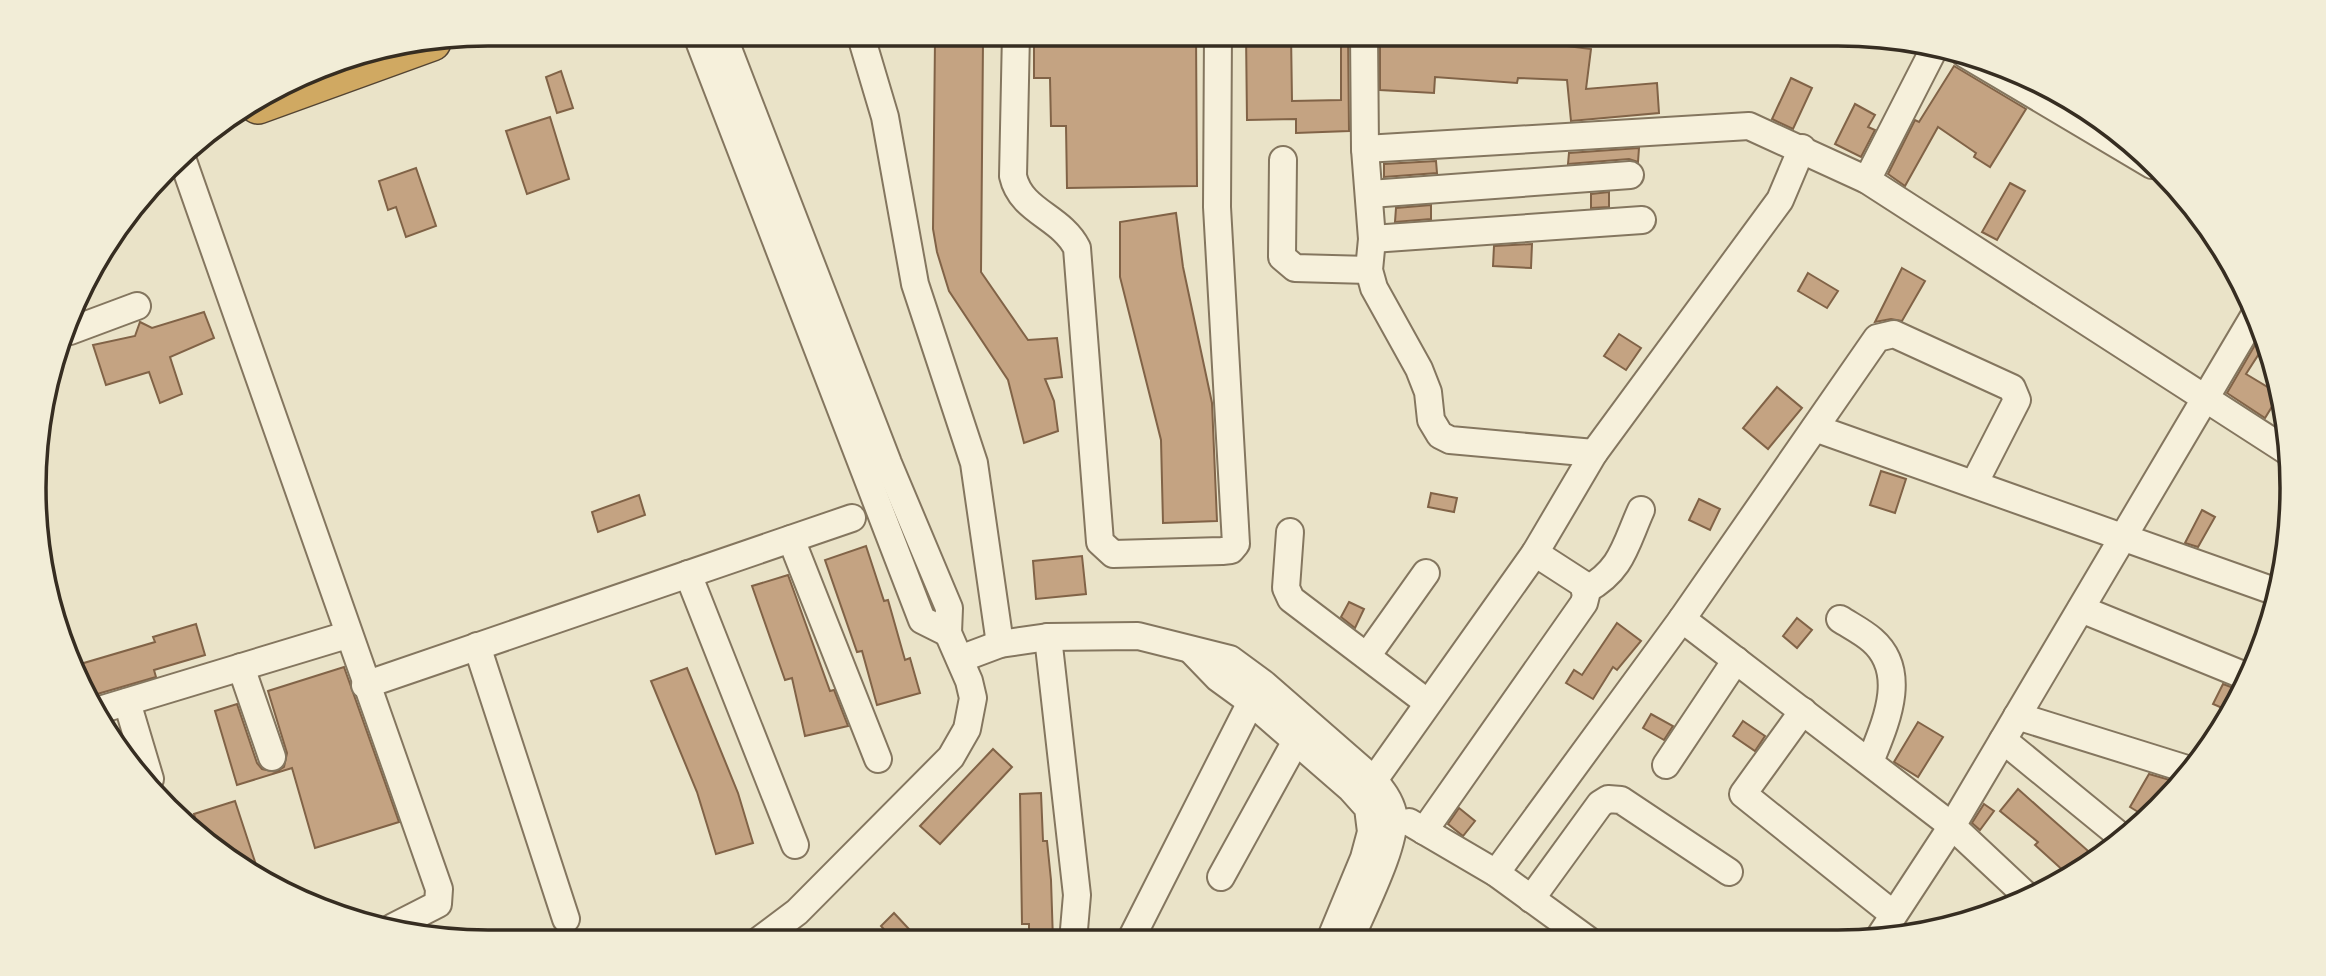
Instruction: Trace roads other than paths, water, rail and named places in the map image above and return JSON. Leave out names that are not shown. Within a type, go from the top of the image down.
[{"type":"highway","points":[[278,99],[401,54]]},
{"type":"street","points":[[701,45],[922,620],[948,633]]},
{"type":"street","points":[[727,45],[888,463],[949,608],[948,633],[973,698],[967,729],[951,757],[797,912],[775,930]]},
{"type":"street","points":[[864,45],[885,117],[915,284],[974,463],[1000,644]]},
{"type":"street","points":[[1016,45],[1013,176],[1016,190],[1024,202],[1058,224],[1070,235],[1077,248],[1100,541],[1113,554],[1222,551],[1231,550],[1236,544],[1217,207],[1218,45]]},
{"type":"street","points":[[1364,45],[1364,149],[1372,239],[1369,270],[1374,288],[1419,369],[1427,392],[1431,420],[1440,435],[1450,440],[1594,453]]},
{"type":"street","points":[[1867,180],[1931,56]]},
{"type":"street","points":[[2007,79],[2114,142]]},
{"type":"street","points":[[1364,149],[1749,125],[1867,180],[2279,445]]},
{"type":"street","points":[[1374,780],[1535,553],[1594,453],[1780,200],[1802,148]]},
{"type":"street","points":[[1283,160],[1282,257],[1295,268],[1369,270]]},
{"type":"street","points":[[185,166],[440,900],[433,908],[400,921]]},
{"type":"street","points":[[1370,194],[1630,175]]},
{"type":"street","points":[[1372,239],[1642,220]]},
{"type":"street","points":[[75,329],[137,306]]},
{"type":"street","points":[[1884,928],[1952,826],[2249,324]]},
{"type":"street","points":[[1496,873],[1682,619],[1877,338],[1894,334],[2012,388],[2017,393],[2017,400],[1974,484]]},
{"type":"street","points":[[1815,428],[2124,535],[2268,589]]},
{"type":"street","points":[[1586,590],[1606,579],[1616,566],[1641,510]]},
{"type":"street","points":[[365,685],[852,519]]},
{"type":"street","points":[[1290,532],[1286,588],[1291,599],[1429,703]]},
{"type":"street","points":[[792,539],[878,759]]},
{"type":"street","points":[[1424,831],[1584,603],[1586,590],[1583,584],[1535,553]]},
{"type":"street","points":[[1367,656],[1426,573]]},
{"type":"street","points":[[688,574],[795,845]]},
{"type":"street","points":[[2081,609],[2240,674]]},
{"type":"street","points":[[1682,619],[1952,826],[2014,894]]},
{"type":"street","points":[[1840,619],[1874,642],[1888,664],[1893,688],[1891,710],[1870,762]]},
{"type":"street","points":[[105,709],[348,635]]},
{"type":"street","points":[[960,659],[1000,644],[1048,637],[1138,636],[1230,659],[1296,741],[1380,810],[1424,831],[1496,873],[1574,930]]},
{"type":"street","points":[[1048,637],[1077,895],[1074,930]]},
{"type":"street","points":[[477,646],[566,919]]},
{"type":"street","points":[[1666,765],[1736,660]]},
{"type":"street","points":[[241,667],[272,757]]},
{"type":"street","points":[[1258,693],[1374,780],[1386,796],[1334,930]]},
{"type":"street","points":[[1136,930],[1258,693]]},
{"type":"street","points":[[127,702],[147,770]]},
{"type":"street","points":[[1803,711],[1743,794],[1893,914]]},
{"type":"street","points":[[2017,716],[2181,767]]},
{"type":"street","points":[[2003,740],[2116,832]]},
{"type":"street","points":[[1221,877],[1296,741]]},
{"type":"street","points":[[1531,899],[1600,804],[1608,799],[1621,800],[1729,872]]},
{"type":"street","points":[[1354,930],[1392,839],[1380,810]]}]
